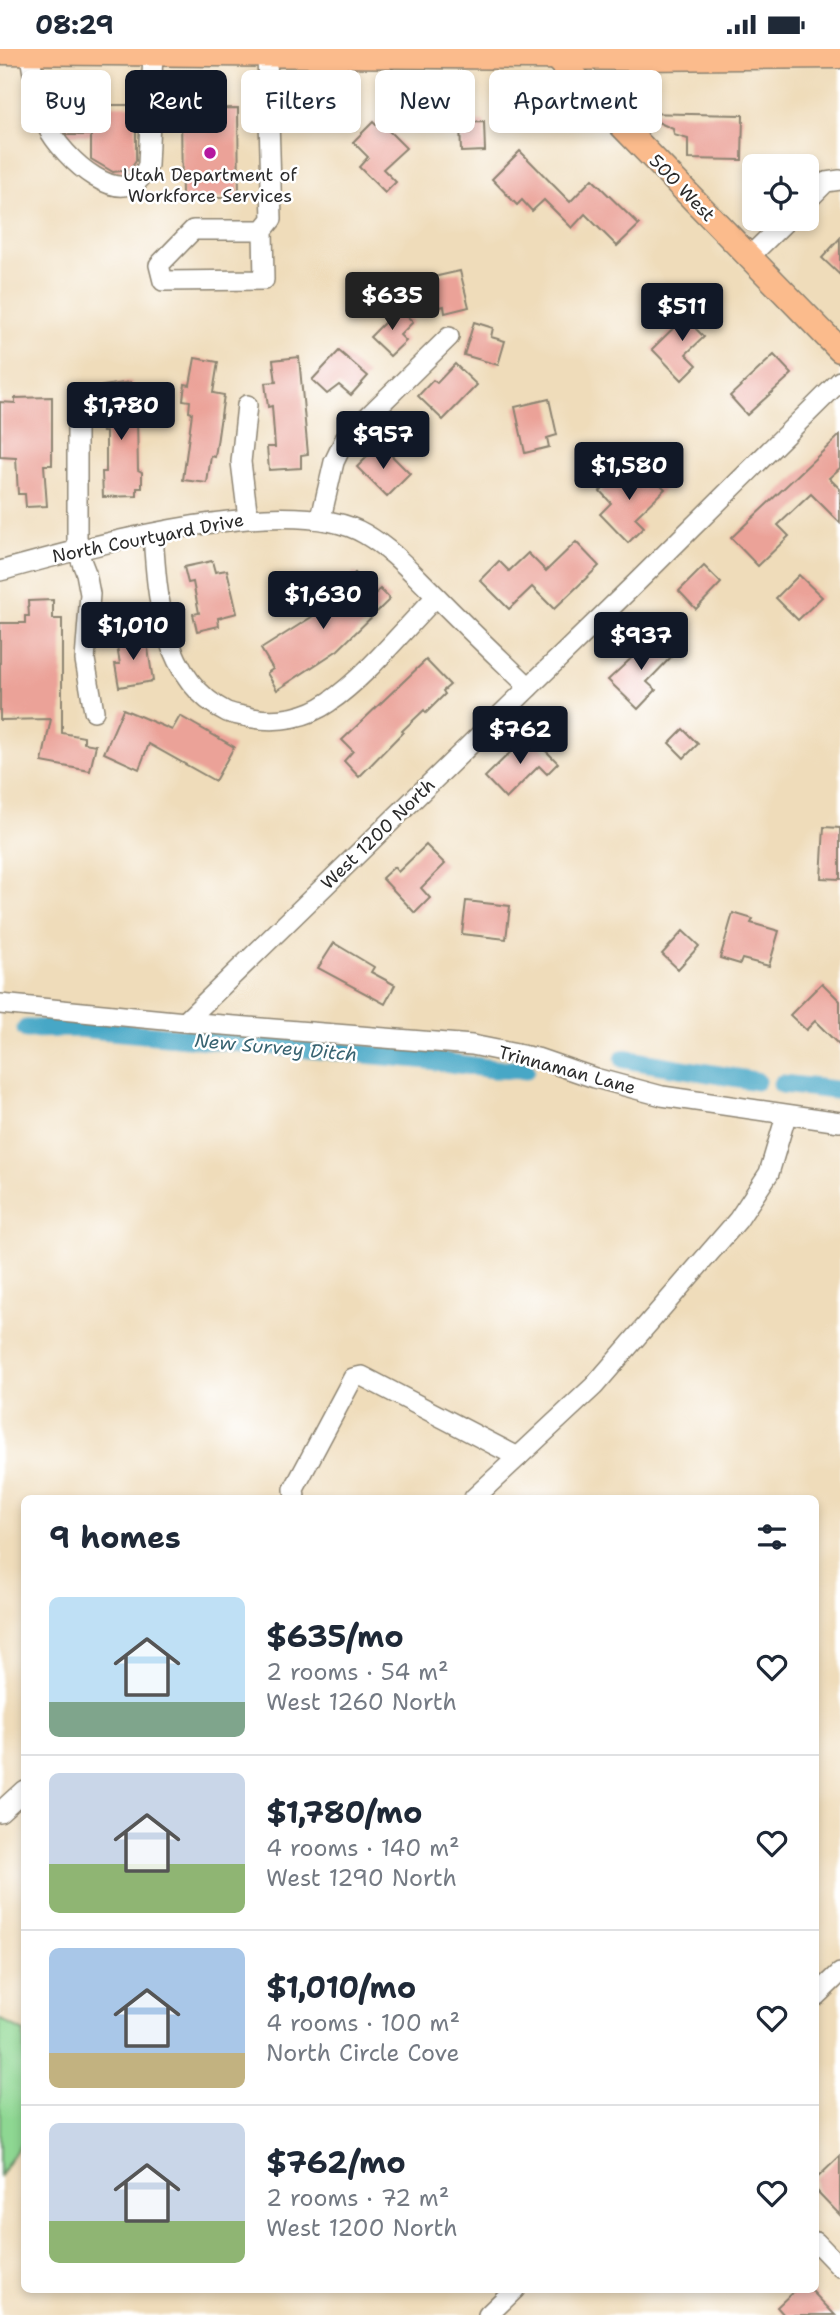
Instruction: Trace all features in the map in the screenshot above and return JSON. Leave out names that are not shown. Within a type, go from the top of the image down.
[{"type":"main road","points":[[0,52],[267,55],[343,52],[554,56],[675,53],[840,56]]},
{"type":"main road","name":"500 West","points":[[554,56],[840,349]]},
{"type":"street","points":[[29,52],[46,125],[55,140],[82,168],[99,180],[122,186],[135,183],[143,177],[148,165],[153,54]]},
{"type":"street","points":[[263,230],[193,229],[159,265],[163,281],[264,280],[263,230],[272,219],[267,55]]},
{"type":"street","points":[[819,189],[826,182],[840,180]]},
{"type":"street","points":[[749,257],[776,231]]},
{"type":"street","points":[[321,518],[334,462],[345,439],[449,337]]},
{"type":"street","name":"West 1200 North","points":[[185,1022],[840,381]]},
{"type":"street","points":[[247,405],[241,462],[248,518]]},
{"type":"street","points":[[77,419],[77,549],[90,594],[85,660],[94,711]]},
{"type":"street","name":"North Courtyard Drive","points":[[0,571],[77,549],[248,518],[321,518],[363,532],[398,556],[436,597],[529,687]]},
{"type":"street","points":[[153,534],[162,614],[172,651],[187,679],[205,698],[229,713],[261,719],[293,718],[329,702],[349,686],[436,597]]},
{"type":"street","name":"Trinnaman Lane","points":[[0,1004],[471,1045],[537,1058],[595,1078],[663,1096],[840,1122]]},
{"type":"street","points":[[477,1495],[594,1386],[738,1220],[769,1173],[786,1116]]},
{"type":"street","points":[[295,1495],[294,1489],[353,1378],[362,1376],[518,1457]]},
{"type":"street","points":[[0,1812],[21,1793]]},
{"type":"street","points":[[819,1993],[840,1972]]},
{"type":"street","points":[[819,2245],[840,2267]]},
{"type":"street","points":[[488,2315],[511,2293]]},
{"type":"green space","points":[[0,2019],[21,2030],[21,2143],[0,2176]]},
{"type":"building","points":[[111,105],[125,105],[125,133],[136,133],[136,161],[130,170],[113,172],[91,159],[91,135],[66,133],[111,133]]},
{"type":"building","name":"Utah Department of Workforce Services","points":[[227,108],[238,108],[239,198],[182,198],[181,133],[227,133]]},
{"type":"building","points":[[662,113],[743,115],[742,160],[688,159],[688,139],[674,135],[673,129],[662,124]]},
{"type":"building","points":[[373,122],[375,133],[391,133],[406,148],[383,169],[396,182],[385,193],[359,167],[368,157],[353,142]]},
{"type":"building","points":[[475,122],[484,122],[485,151],[461,152],[460,133],[475,133]]},
{"type":"building","points":[[520,151],[570,202],[592,179],[639,225],[617,246],[585,214],[572,228],[544,200],[532,211],[522,200],[517,205],[492,179]]},
{"type":"building","points":[[840,238],[840,275],[822,258]]},
{"type":"building","points":[[460,271],[469,307],[445,313],[444,306],[423,311],[416,281]]},
{"type":"building","points":[[698,304],[708,315],[695,328],[704,337],[686,354],[697,365],[682,380],[652,349]]},
{"type":"building","points":[[399,308],[413,322],[400,335],[406,341],[390,356],[370,337]]},
{"type":"building","points":[[474,322],[493,328],[491,337],[505,341],[498,365],[464,355]]},
{"type":"building","points":[[339,351],[368,376],[351,395],[339,385],[327,394],[312,380]]},
{"type":"building","points":[[774,355],[792,374],[747,415],[730,396]]},
{"type":"building","points":[[299,357],[308,454],[301,455],[301,468],[269,470],[267,447],[275,447],[272,406],[268,407],[265,383],[276,382],[273,360]]},
{"type":"building","points":[[195,358],[218,362],[213,393],[224,395],[215,457],[211,456],[207,483],[183,480],[192,413],[189,412],[190,401],[183,400],[185,384],[190,385]]},
{"type":"building","points":[[455,364],[477,385],[443,420],[418,396],[433,380],[437,383]]},
{"type":"building","points":[[131,382],[137,420],[138,470],[142,472],[142,488],[137,488],[137,496],[103,497],[102,472],[106,472],[106,432],[102,432],[99,416],[107,415],[102,386]]},
{"type":"building","points":[[52,397],[52,465],[44,465],[47,506],[26,507],[25,494],[18,494],[16,458],[0,457],[0,402],[15,403],[15,398]]},
{"type":"building","points":[[549,399],[557,435],[547,438],[549,447],[525,453],[515,407]]},
{"type":"building","points":[[840,435],[840,468],[829,478],[840,489],[840,523],[811,494],[778,525],[789,536],[758,566],[731,538]]},
{"type":"building","points":[[380,444],[410,474],[387,497],[357,467]]},
{"type":"building","points":[[645,468],[665,489],[635,518],[644,527],[628,543],[600,514],[611,503],[600,491],[619,472],[630,483]]},
{"type":"building","points":[[576,542],[599,566],[554,609],[532,587],[509,609],[480,580],[499,561],[509,571],[528,553],[546,571]]},
{"type":"building","points":[[212,561],[215,572],[227,570],[237,613],[218,618],[219,626],[197,631],[193,614],[199,613],[193,582],[188,583],[184,567]]},
{"type":"building","points":[[704,566],[721,583],[696,609],[679,591]]},
{"type":"building","points":[[355,573],[375,594],[380,589],[390,599],[338,650],[277,690],[267,673],[273,669],[261,649],[321,611],[319,608]]},
{"type":"building","points":[[799,575],[822,597],[798,620],[776,598]]},
{"type":"building","points":[[53,600],[53,619],[62,619],[62,733],[84,737],[84,743],[96,745],[90,771],[42,762],[51,719],[0,720],[0,623],[25,623],[25,616],[29,616],[28,601]]},
{"type":"building","points":[[146,636],[153,681],[119,687],[115,664],[120,664],[116,640]]},
{"type":"building","points":[[655,636],[674,654],[647,682],[656,690],[638,709],[608,680]]},
{"type":"building","points":[[426,660],[450,685],[443,691],[445,694],[402,731],[359,777],[344,761],[353,751],[342,740]]},
{"type":"building","points":[[123,709],[172,730],[180,716],[234,747],[215,781],[149,744],[139,769],[104,753]]},
{"type":"building","points":[[683,729],[698,744],[684,758],[669,743]]},
{"type":"building","points":[[529,734],[558,763],[547,774],[539,766],[506,799],[485,777]]},
{"type":"building","points":[[824,827],[840,828],[840,879],[821,878]]},
{"type":"building","points":[[426,845],[445,864],[421,888],[430,898],[415,913],[382,878],[394,867],[398,872]]},
{"type":"building","points":[[466,901],[510,906],[506,939],[462,934]]},
{"type":"building","points":[[733,913],[753,919],[751,923],[779,931],[769,966],[742,959],[740,964],[720,958]]},
{"type":"building","points":[[683,931],[699,946],[678,969],[662,954]]},
{"type":"building","points":[[334,943],[374,967],[371,972],[395,985],[385,1004],[318,968]]},
{"type":"building","points":[[822,983],[840,1001],[840,1046],[815,1021],[806,1030],[790,1015]]},
{"type":"building","points":[[840,2156],[840,2215],[819,2193],[819,2176]]},
{"type":"building","points":[[792,2293],[814,2293],[835,2315],[784,2315],[777,2307]]},
{"type":"waterway","name":"New Survey Ditch","points":[[26,1029],[78,1028],[525,1070]]},
{"type":"waterway","name":"New Survey Ditch","points":[[624,1059],[756,1081]]},
{"type":"waterway","name":"New Survey Ditch","points":[[782,1084],[835,1090]]},
{"type":"place","name":"Utah Department of Workforce Services","points":[[210,153]]}]
